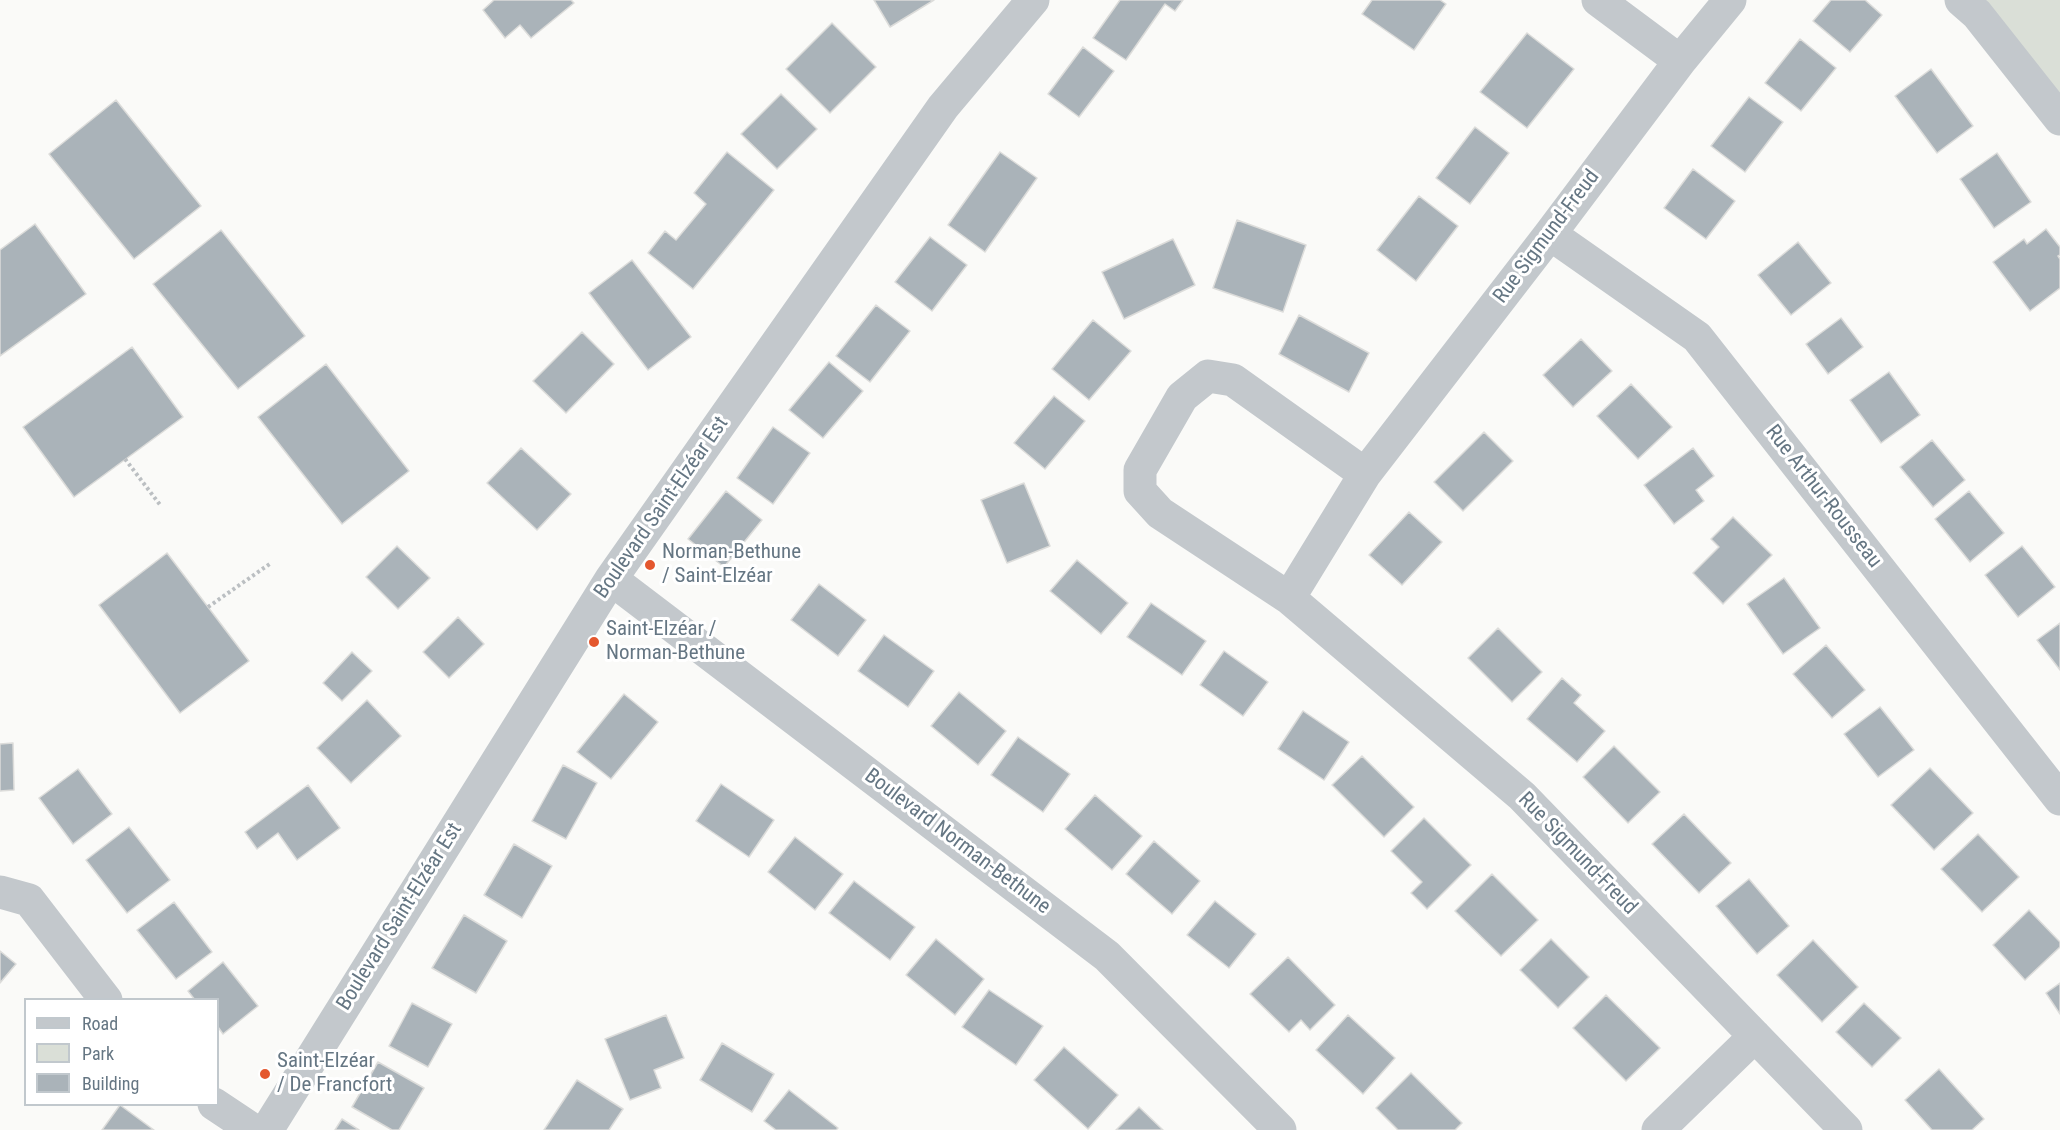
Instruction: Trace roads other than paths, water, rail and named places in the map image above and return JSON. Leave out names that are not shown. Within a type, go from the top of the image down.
[{"type":"street","name":"Boulevard Saint-Elzéar Est","points":[[267,1130],[611,579],[943,107],[1033,0]]},
{"type":"street","points":[[1598,0],[1680,61]]},
{"type":"street","name":"Rue Sigmund-Freud","points":[[1289,598],[1365,474],[1680,61],[1730,0]]},
{"type":"street","points":[[1961,0],[1977,14],[2060,119]]},
{"type":"street","name":"Rue Arthur-Rousseau","points":[[1550,234],[1697,337],[2060,799]]},
{"type":"street","name":"Rue Sigmund-Freud","points":[[1365,474],[1233,380],[1208,376],[1182,398],[1140,470],[1140,491],[1160,513],[1289,598],[1522,796],[1846,1130]]},
{"type":"street","name":"Boulevard Norman-Bethune","points":[[611,579],[1107,956],[1280,1130]]},
{"type":"street","points":[[0,891],[29,900],[105,998]]},
{"type":"street","points":[[1658,1130],[1755,1036]]},
{"type":"street","points":[[217,1106],[253,1130]]},
{"type":"place","name":"Norman-Bethune / Saint-Elzéar","points":[[650,565]]},
{"type":"place","name":"Saint-Elzéar / Norman-Bethune","points":[[594,642]]},
{"type":"place","name":"Saint-Elzéar / De Francfort","points":[[265,1074]]}]
